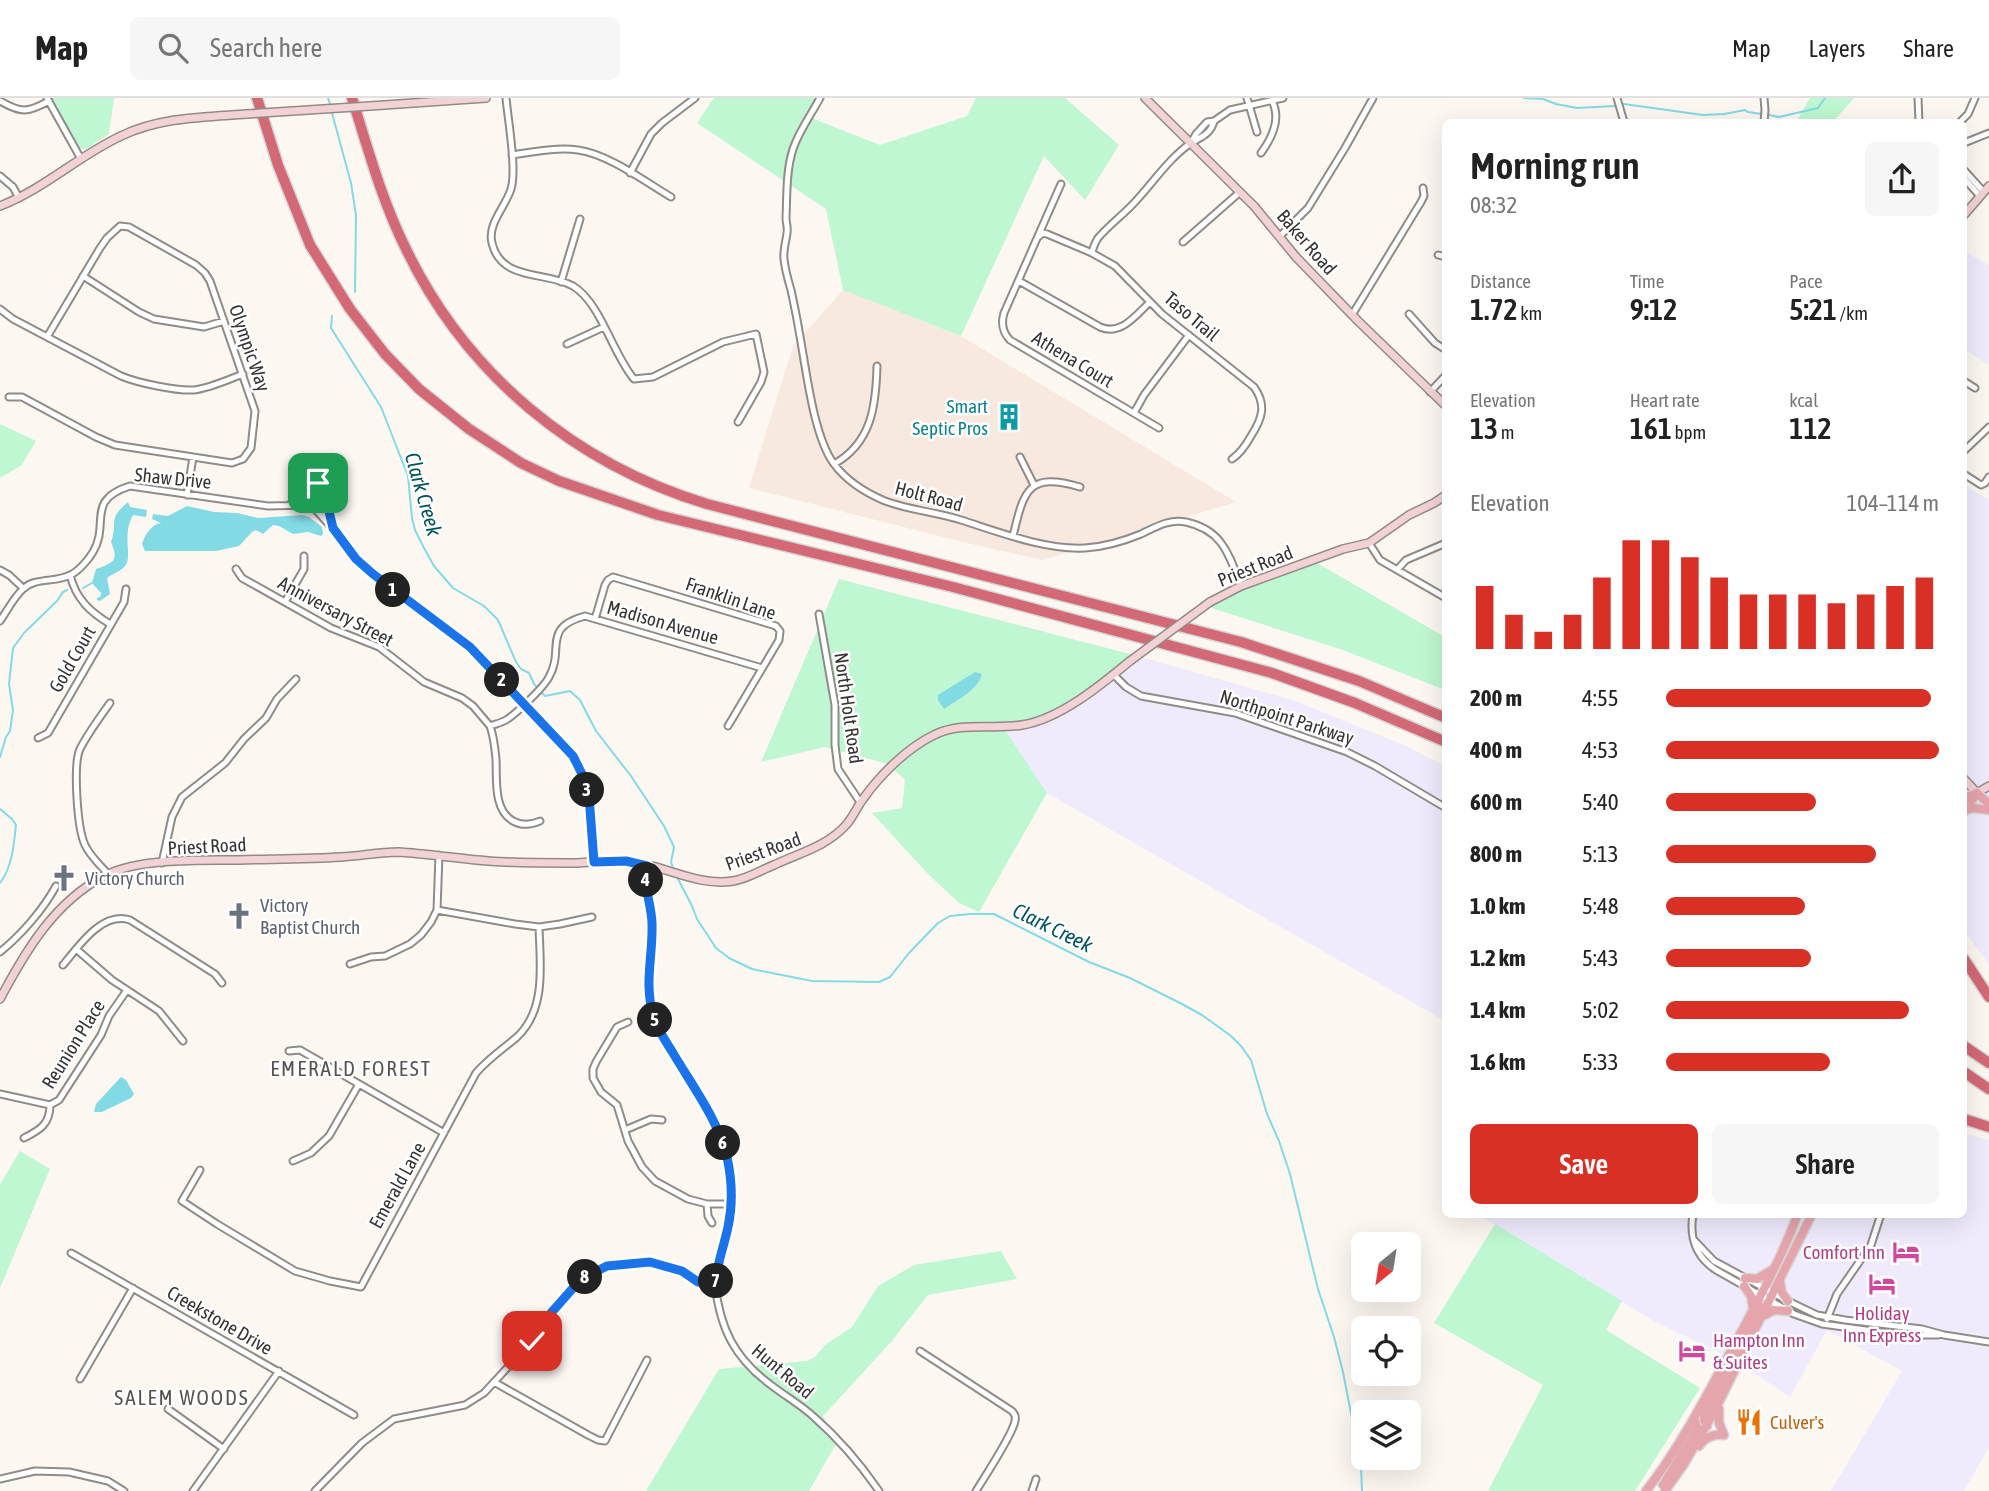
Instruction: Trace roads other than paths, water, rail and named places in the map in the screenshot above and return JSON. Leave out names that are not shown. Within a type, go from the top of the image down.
[{"type":"highway","points":[[257,98],[278,165],[310,245],[350,309],[385,354],[419,389],[469,429],[521,463],[559,481],[658,515],[953,587],[1272,673],[1355,703],[1442,741]]},
{"type":"highway","points":[[352,98],[396,229],[416,270],[448,321],[479,360],[518,399],[565,437],[603,460],[647,483],[707,504],[1241,642],[1359,681],[1442,716]]},
{"type":"highway","points":[[1967,964],[1989,998]]},
{"type":"highway","points":[[1967,1048],[1989,1063]]},
{"type":"highway","points":[[1967,1074],[1989,1089]]},
{"type":"highway","points":[[1967,1119],[1989,1127]]},
{"type":"main road","points":[[1967,797],[1977,793]]},
{"type":"main road","points":[[1977,793],[1989,804]]},
{"type":"main road","points":[[1967,808],[1977,793]]},
{"type":"main road","points":[[1967,810],[1973,808],[1989,810]]},
{"type":"main road","points":[[1664,1490],[1684,1464],[1707,1426],[1763,1317],[1774,1268],[1796,1218]]},
{"type":"main road","points":[[1646,1491],[1694,1419],[1753,1310],[1780,1281],[1810,1218]]},
{"type":"main road","points":[[1753,1310],[1745,1282],[1761,1277],[1774,1268]]},
{"type":"main road","points":[[1763,1317],[1788,1306],[1780,1281]]},
{"type":"main road","points":[[1731,1378],[1737,1354],[1766,1295]]},
{"type":"main road","points":[[1707,1426],[1705,1414],[1721,1384],[1732,1349]]},
{"type":"main road","points":[[1664,1490],[1678,1478],[1705,1439],[1724,1435],[1718,1415],[1723,1396]]},
{"type":"main road","points":[[1664,1490],[1696,1431],[1694,1419]]},
{"type":"street","points":[[0,206],[19,198],[119,136],[149,125],[191,118],[486,98]]},
{"type":"street","points":[[506,98],[514,178],[511,191],[493,225],[491,242],[498,256],[516,271],[572,286],[589,299],[624,367],[634,379],[653,377],[723,342],[756,334],[764,372],[738,422]]},
{"type":"street","points":[[630,173],[651,134],[695,98]]},
{"type":"street","name":"Holt Road","points":[[820,98],[793,149],[787,178],[784,261],[817,422],[824,447],[834,464],[867,493],[883,500],[1056,546],[1082,548],[1112,543],[1165,523],[1189,523],[1211,532],[1225,547],[1241,586]]},
{"type":"street","points":[[1247,98],[1257,132]]},
{"type":"street","points":[[1092,253],[1099,238],[1162,171],[1213,128],[1214,121],[1230,110],[1283,98]]},
{"type":"street","points":[[1280,236],[1308,208],[1373,98]]},
{"type":"street","points":[[1616,98],[1623,119]]},
{"type":"street","points":[[1763,98],[1764,119]]},
{"type":"street","points":[[1918,98],[1919,119]]},
{"type":"street","points":[[1963,119],[1975,98]]},
{"type":"street","name":"Baker Road","points":[[1147,99],[1240,192],[1296,257],[1352,315],[1442,402]]},
{"type":"street","points":[[0,101],[24,111],[34,109],[48,100],[81,160]]},
{"type":"street","points":[[1261,153],[1273,131],[1275,106],[1272,101]]},
{"type":"street","points":[[1967,142],[1989,133]]},
{"type":"street","points":[[512,155],[551,150],[576,150],[595,154],[671,197]]},
{"type":"street","points":[[1967,173],[1984,191]]},
{"type":"street","points":[[0,176],[13,187],[19,198]]},
{"type":"street","points":[[1967,180],[1984,191]]},
{"type":"street","name":"Athena Court","points":[[1061,184],[1003,317],[1007,337],[1159,428]]},
{"type":"street","points":[[1352,315],[1421,202],[1424,196],[1423,187]]},
{"type":"street","points":[[1967,211],[1984,191]]},
{"type":"street","points":[[1183,242],[1240,192]]},
{"type":"street","points":[[561,282],[580,219]]},
{"type":"street","name":"Olympic Way","points":[[9,397],[22,397],[110,443],[122,446],[232,463],[243,459],[249,452],[255,411],[211,281],[201,269],[124,226],[117,228],[107,238],[47,337]]},
{"type":"street","name":"Taso Trail","points":[[1038,237],[1047,234],[1092,253],[1118,268],[1162,314],[1250,383],[1261,398],[1261,420],[1244,447],[1232,459]]},
{"type":"street","points":[[1438,255],[1442,256]]},
{"type":"street","points":[[83,276],[154,319],[204,327],[224,321]]},
{"type":"street","points":[[1019,281],[1108,330],[1124,326],[1150,302]]},
{"type":"street","points":[[0,309],[121,376],[140,382],[197,390],[243,374]]},
{"type":"street","points":[[1409,314],[1442,347]]},
{"type":"street","points":[[567,344],[604,327]]},
{"type":"street","points":[[1134,413],[1144,395],[1189,335]]},
{"type":"street","points":[[834,464],[848,457],[873,417],[877,366]]},
{"type":"street","points":[[1430,392],[1442,378]]},
{"type":"street","points":[[1967,383],[1975,388]]},
{"type":"street","points":[[1967,448],[1989,427]]},
{"type":"street","points":[[1983,432],[1989,439]]},
{"type":"street","points":[[187,495],[192,457]]},
{"type":"street","points":[[1020,457],[1034,485]]},
{"type":"street","points":[[1967,476],[1981,485],[1989,477]]},
{"type":"street","points":[[1013,536],[1020,505],[1034,485],[1047,481],[1080,487]]},
{"type":"street","points":[[289,505],[307,493],[312,485],[325,485],[331,495],[328,504],[333,528]]},
{"type":"street","name":"Shaw Drive","points":[[70,575],[94,552],[101,510],[106,499],[116,491],[130,486],[268,506],[314,506]]},
{"type":"street","points":[[307,493],[307,500],[363,566],[470,647],[573,756],[589,796],[594,862]]},
{"type":"street","name":"Priest Road","points":[[0,999],[27,951],[47,923],[86,888],[108,874],[132,867],[189,861],[339,857],[393,852],[501,862],[626,861],[712,881],[743,879],[821,845],[847,824],[877,781],[932,736],[951,729],[1014,726],[1035,722],[1063,709],[1114,675],[1210,602],[1241,586],[1343,549],[1369,543],[1409,515],[1442,498]]},
{"type":"street","points":[[314,506],[323,508],[328,504]]},
{"type":"street","points":[[1369,543],[1380,561],[1442,595]]},
{"type":"street","points":[[1397,570],[1406,560],[1442,544]]},
{"type":"street","points":[[285,602],[304,569],[304,556]]},
{"type":"street","name":"Anniversary Street","points":[[236,569],[242,578],[331,628],[379,647],[424,682],[462,698],[491,726]]},
{"type":"street","points":[[0,570],[23,588]]},
{"type":"street","points":[[0,621],[23,588],[70,575],[83,604],[110,624]]},
{"type":"street","name":"Franklin Lane","points":[[595,619],[605,585],[613,577],[778,628],[780,636],[728,726]]},
{"type":"street","name":"Gold Court","points":[[37,738],[48,733],[124,602],[126,589]]},
{"type":"street","name":"North Holt Road","points":[[819,614],[835,705],[838,769],[860,802]]},
{"type":"street","name":"Madison Avenue","points":[[524,704],[552,672],[558,634],[563,626],[573,619],[585,616],[762,668]]},
{"type":"street","name":"Northpoint Parkway","points":[[1114,675],[1126,687],[1141,696],[1235,713],[1347,752],[1442,805]]},
{"type":"street","points":[[162,863],[172,817],[182,797],[225,763],[244,739],[266,718],[277,699],[296,678]]},
{"type":"street","points":[[108,874],[84,843],[78,806],[77,760],[80,750],[110,703]]},
{"type":"street","points":[[524,704],[506,720],[491,726],[498,799],[509,819],[527,825],[540,821]]},
{"type":"street","points":[[1967,782],[1977,793],[1989,786]]},
{"type":"street","points":[[350,964],[371,957],[385,956],[410,944],[421,935],[438,910],[439,855]]},
{"type":"street","points":[[315,1491],[362,1443],[394,1419],[465,1405],[484,1393],[532,1341],[568,1293],[581,1279],[594,1272],[607,1266],[650,1262],[682,1271],[698,1282],[715,1284],[732,1204],[727,1160],[707,1107],[660,1032],[653,1012],[648,975],[652,920],[646,879],[647,866]]},
{"type":"street","points":[[0,952],[18,938],[56,886]]},
{"type":"street","points":[[438,910],[539,927],[561,925],[592,917]]},
{"type":"street","points":[[64,965],[94,930],[109,920],[125,918],[215,975],[222,983]]},
{"type":"street","name":"Emerald Lane","points":[[200,1170],[182,1200],[295,1271],[361,1287],[476,1073],[519,1035],[533,1015],[540,986],[539,927]]},
{"type":"street","points":[[76,949],[127,990],[159,1011],[183,1041]]},
{"type":"street","name":"Reunion Place","points":[[0,1094],[50,1105],[63,1095],[127,990]]},
{"type":"street","points":[[628,1022],[617,1027],[593,1069],[593,1078],[597,1088],[617,1105],[628,1141],[642,1167],[655,1181],[688,1199],[707,1204],[732,1204]]},
{"type":"street","points":[[289,1051],[300,1050],[444,1133]]},
{"type":"street","points":[[293,1161],[311,1153],[329,1136],[359,1084]]},
{"type":"street","points":[[24,1138],[42,1129],[49,1118],[50,1105]]},
{"type":"street","points":[[625,1130],[651,1119],[663,1120]]},
{"type":"street","points":[[707,1204],[712,1223]]},
{"type":"street","points":[[1693,1218],[1694,1240],[1710,1258],[1766,1295],[1788,1306],[1827,1317],[1922,1329],[1989,1342]]},
{"type":"street","points":[[1825,1325],[1837,1294],[1871,1245],[1880,1218]]},
{"type":"street","name":"Creekstone Drive","points":[[71,1252],[354,1415]]},
{"type":"street","name":"Hunt Road","points":[[715,1284],[720,1317],[736,1351],[750,1369],[814,1417],[840,1443],[879,1491]]},
{"type":"street","points":[[80,1379],[133,1288]]},
{"type":"street","points":[[1788,1306],[1802,1318],[1825,1325],[1921,1336],[1944,1335]]},
{"type":"street","points":[[920,1351],[1012,1410],[1016,1417],[976,1491]]},
{"type":"street","points":[[494,1382],[587,1435],[606,1441],[647,1360]]},
{"type":"street","points":[[193,1491],[279,1371]]},
{"type":"street","points":[[168,1409],[223,1449]]},
{"type":"street","points":[[0,1479],[35,1471],[69,1472],[108,1481],[124,1491]]},
{"type":"street","points":[[1032,1491],[1036,1479]]},
{"type":"water","points":[[128,502],[130,507],[147,510],[146,517],[133,515],[128,529],[128,561],[122,569],[107,578],[110,594],[100,601],[97,598],[101,593],[92,583],[96,569],[107,565],[115,557],[111,542],[115,517]]},
{"type":"water","points":[[187,506],[258,518],[302,515],[322,527],[323,534],[293,534],[273,525],[263,534],[256,530],[252,532],[239,546],[216,551],[145,551],[142,544],[145,537],[152,527],[161,523],[152,519],[153,514],[168,516]]},
{"type":"water","points":[[975,672],[982,674],[976,685],[944,709],[938,695]]},
{"type":"water","points":[[121,1077],[126,1080],[134,1094],[131,1098],[102,1112],[94,1112],[96,1104]]},
{"type":"waterway","name":"Clark Creek","points":[[328,98],[331,107]]},
{"type":"waterway","points":[[1524,98],[1543,99],[1577,108],[1615,106]]},
{"type":"waterway","points":[[1769,115],[1779,117],[1818,108],[1825,98]]},
{"type":"waterway","points":[[1624,104],[1703,115],[1745,110],[1761,114]]},
{"type":"waterway","name":"Clark Creek","points":[[332,113],[351,183],[356,215],[355,292]]},
{"type":"waterway","name":"Clark Creek","points":[[332,316],[331,328],[381,407],[408,476],[415,530],[434,566],[453,588],[484,606],[498,620],[516,662],[521,669],[529,673],[534,684],[545,696],[570,691],[580,700],[596,731],[631,776],[664,826],[674,847],[671,862],[673,868]]},
{"type":"waterway","points":[[83,588],[92,583]]},
{"type":"waterway","points":[[0,757],[10,731],[13,710],[9,684],[13,648],[24,633],[67,590]]},
{"type":"waterway","points":[[0,809],[16,825],[10,863],[0,883]]},
{"type":"waterway","name":"Clark Creek","points":[[677,877],[697,919],[716,948],[752,969],[812,981],[879,982],[890,977],[938,923],[950,916],[994,914],[1089,962],[1130,978],[1182,1004],[1231,1036],[1251,1060],[1267,1114],[1290,1174],[1318,1289],[1343,1372],[1361,1465],[1362,1491]]},
{"type":"place","name":"Smart Septic Pros","points":[[1009,417]]},
{"type":"place","name":"Victory Church","points":[[64,878]]},
{"type":"place","name":"Victory Baptist Church","points":[[239,916]]},
{"type":"place","name":"Comfort Inn","points":[[1906,1252]]},
{"type":"place","name":"Holiday Inn Express","points":[[1882,1284]]},
{"type":"place","name":"Hampton Inn & Suites","points":[[1692,1351]]},
{"type":"place","name":"Culver's","points":[[1749,1422]]},
{"type":"district","name":"EMERALD FOREST","points":[[351,1068]]},
{"type":"district","name":"SALEM WOODS","points":[[182,1397]]}]
